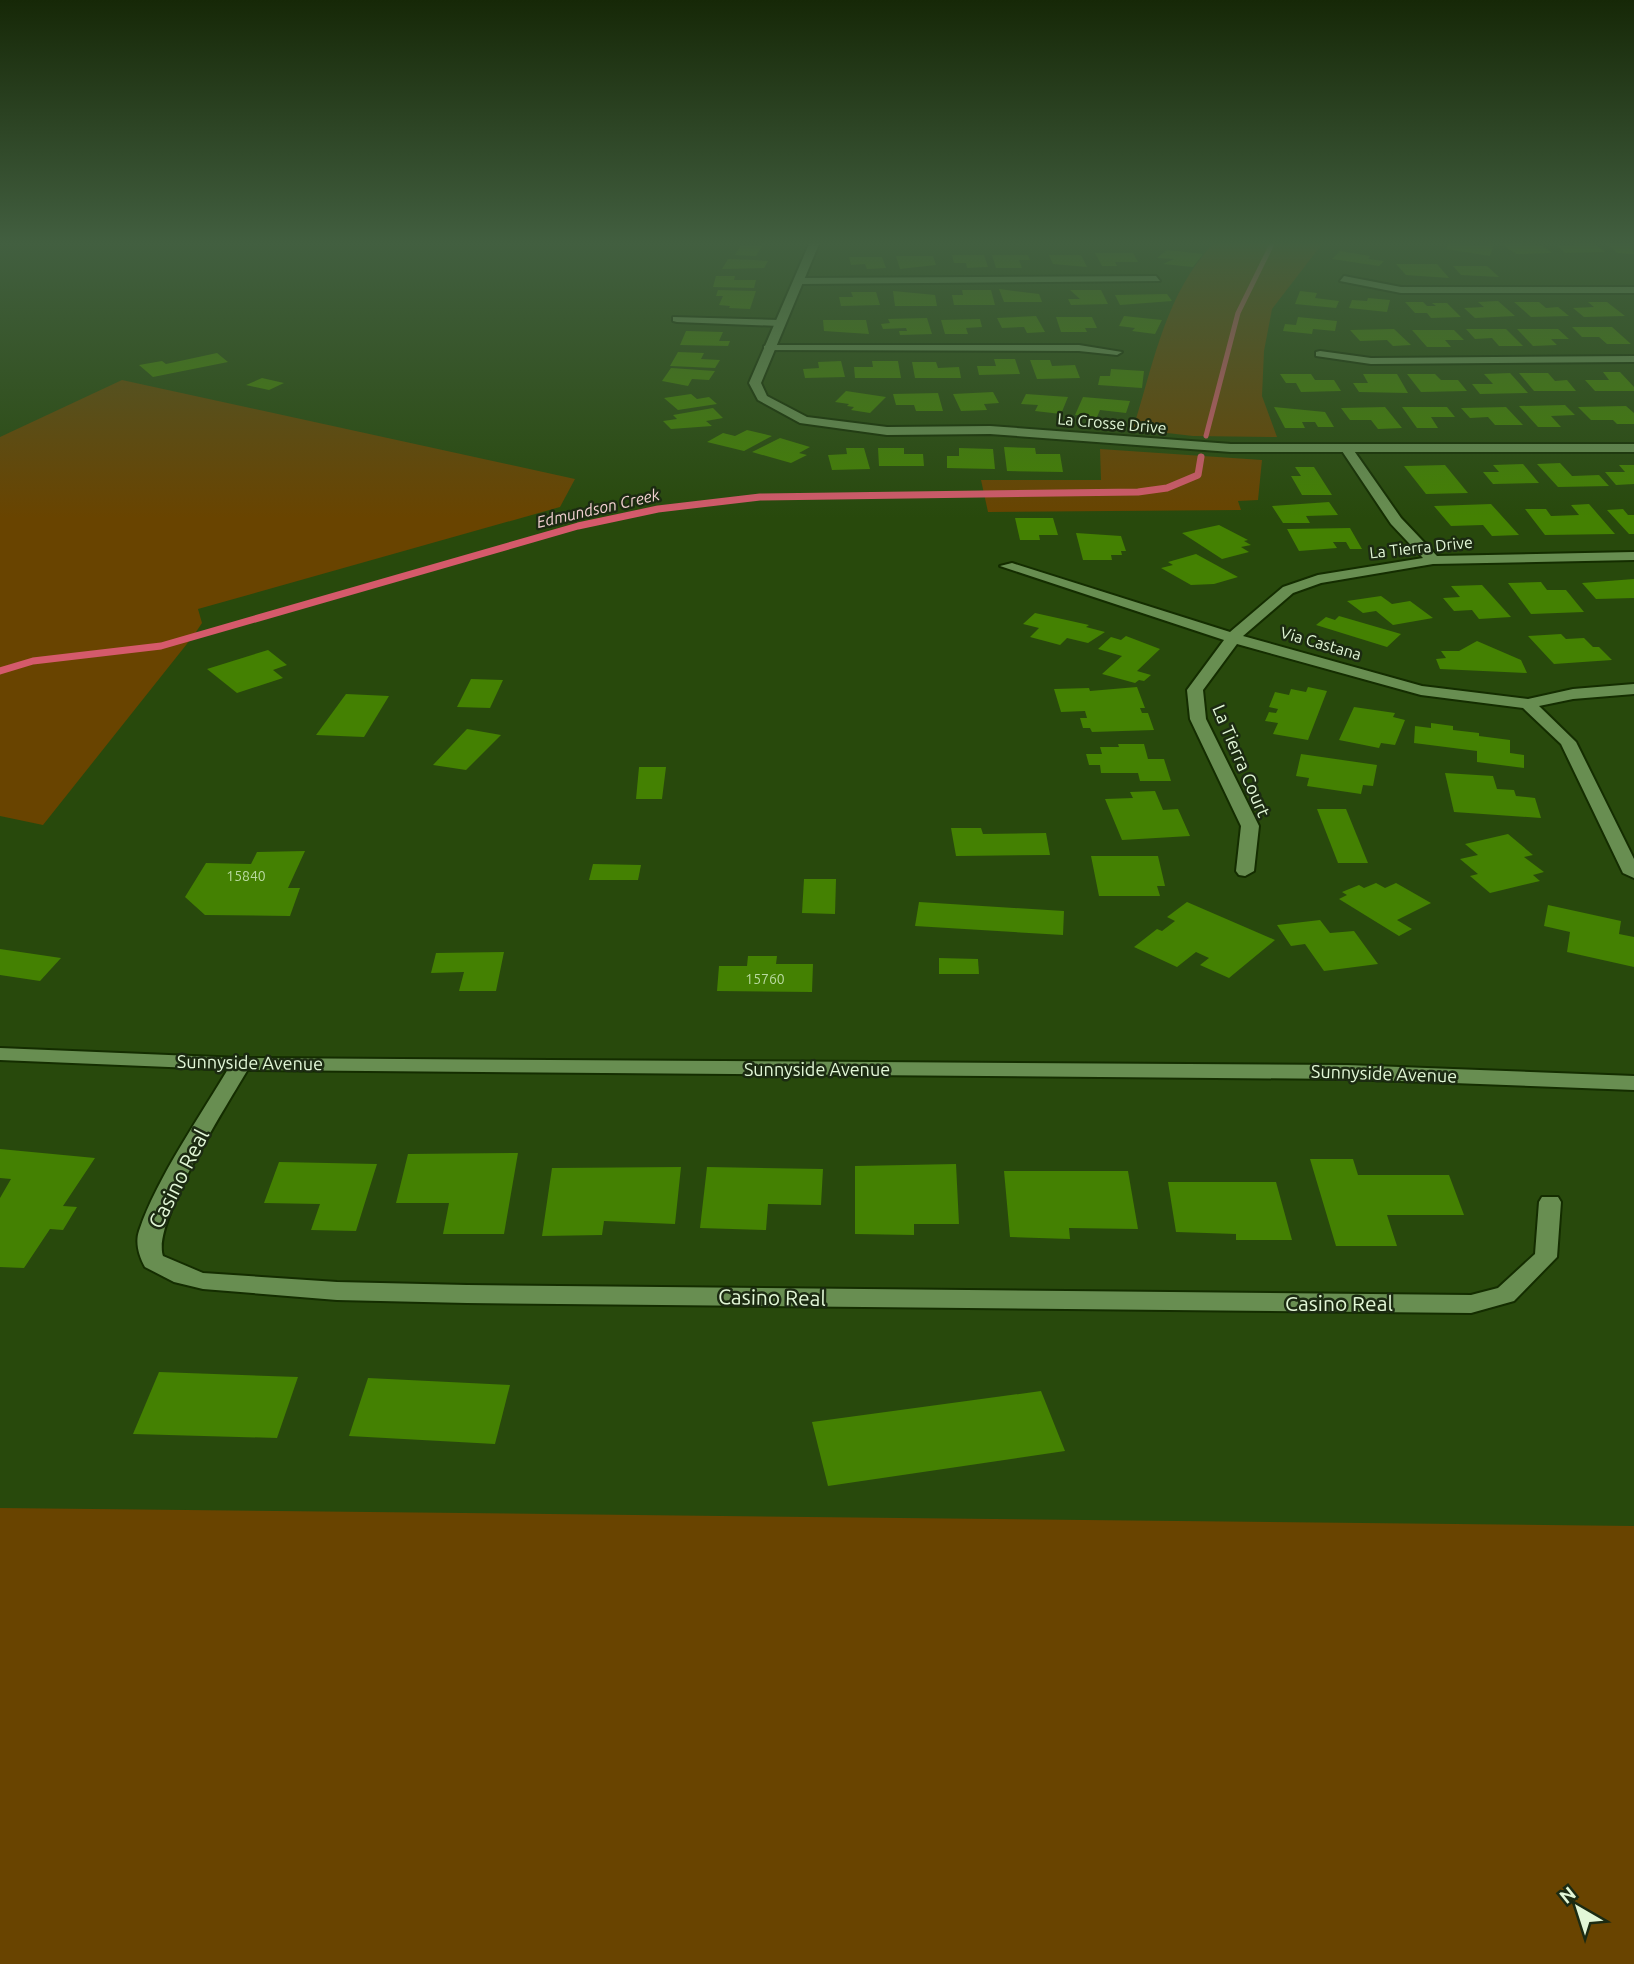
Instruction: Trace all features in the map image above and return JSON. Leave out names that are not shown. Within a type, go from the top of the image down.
[{"type":"street","name":"La Crosse Drive","points":[[773,336],[755,383],[762,398],[804,420],[836,427],[887,432],[990,430],[1052,433],[1191,446],[1634,448]]},
{"type":"street","points":[[768,348],[1079,348],[1117,352]]},
{"type":"street","points":[[1320,354],[1371,361],[1634,359]]},
{"type":"street","points":[[1346,448],[1396,521],[1433,560]]},
{"type":"street","name":"La Tierra Drive","points":[[1233,637],[1288,590],[1318,579],[1433,560],[1634,556]]},
{"type":"street","name":"Via Castana","points":[[1007,566],[1233,637],[1421,690],[1528,704],[1573,694],[1634,689]]},
{"type":"street","name":"La Tierra Court","points":[[1233,637],[1195,690],[1198,719],[1250,826],[1245,871]]},
{"type":"street","points":[[1528,704],[1568,743],[1632,873]]},
{"type":"street","name":"Sunnyside Avenue","points":[[0,1054],[241,1064],[1347,1072],[1634,1083]]},
{"type":"street","name":"Casino Real","points":[[241,1064],[174,1181],[150,1232],[149,1249],[153,1261],[182,1276],[203,1281],[337,1291],[454,1294],[1471,1304],[1506,1295],[1546,1256],[1550,1202]]},
{"type":"shaded area","points":[[1161,336],[1267,336],[1262,396],[1277,437],[1193,436],[1133,429]]},
{"type":"shaded area","points":[[122,380],[575,479],[560,507],[198,609],[202,623],[194,635],[43,825],[0,816],[0,437]]},
{"type":"shaded area","points":[[1100,449],[1262,460],[1258,500],[1238,501],[1241,510],[988,512],[981,480],[1101,480]]},
{"type":"shaded area","points":[[0,1508],[1634,1526],[1634,1964],[0,1964]]},
{"type":"building","points":[[684,336],[721,336],[719,341],[730,341],[728,346],[680,345]]},
{"type":"building","points":[[1355,336],[1401,336],[1411,345],[1393,346],[1387,340],[1360,341]]},
{"type":"building","points":[[1417,336],[1460,336],[1464,340],[1445,340],[1451,347],[1427,347]]},
{"type":"building","points":[[1472,336],[1513,336],[1523,346],[1499,346],[1492,338],[1475,339]]},
{"type":"building","points":[[1523,336],[1565,336],[1569,339],[1551,339],[1557,345],[1533,346]]},
{"type":"building","points":[[1622,336],[1631,344],[1607,344],[1599,337],[1582,337]]},
{"type":"building","points":[[678,352],[704,353],[701,359],[720,360],[715,368],[670,366]]},
{"type":"building","points":[[217,353],[228,362],[153,377],[139,365],[162,361],[166,364]]},
{"type":"building","points":[[994,359],[1015,359],[1020,374],[979,375],[977,366],[996,366]]},
{"type":"building","points":[[1030,360],[1050,360],[1052,366],[1075,365],[1080,378],[1037,379]]},
{"type":"building","points":[[841,361],[845,377],[805,378],[803,369],[819,368],[818,362]]},
{"type":"building","points":[[872,361],[898,361],[901,378],[855,378],[854,367],[873,367]]},
{"type":"building","points":[[912,362],[936,362],[938,368],[959,367],[961,378],[915,378]]},
{"type":"building","points":[[671,368],[715,371],[709,380],[692,379],[688,386],[662,381]]},
{"type":"building","points":[[1111,369],[1144,371],[1142,388],[1098,385],[1100,376],[1110,376]]},
{"type":"building","points":[[1603,372],[1620,372],[1634,387],[1634,391],[1595,391],[1585,380],[1609,380]]},
{"type":"building","points":[[1510,373],[1528,393],[1480,394],[1472,384],[1493,384],[1484,374]]},
{"type":"building","points":[[1519,373],[1548,373],[1555,381],[1567,380],[1576,391],[1534,391]]},
{"type":"building","points":[[1280,374],[1311,374],[1315,380],[1334,380],[1341,391],[1301,392],[1296,383],[1286,383]]},
{"type":"building","points":[[1363,374],[1397,374],[1408,393],[1359,392],[1353,383],[1368,383]]},
{"type":"building","points":[[1407,374],[1435,374],[1441,380],[1458,380],[1467,391],[1421,392]]},
{"type":"building","points":[[262,378],[284,383],[269,390],[246,385]]},
{"type":"building","points":[[846,391],[886,397],[870,413],[851,410],[854,407],[847,406],[849,404],[835,402]]},
{"type":"building","points":[[993,392],[999,403],[984,404],[987,410],[961,411],[953,394]]},
{"type":"building","points":[[938,393],[943,411],[916,411],[914,405],[896,405],[893,394]]},
{"type":"building","points":[[691,394],[697,399],[709,397],[717,404],[678,410],[664,398]]},
{"type":"building","points":[[1026,394],[1068,397],[1061,414],[1035,411],[1038,405],[1021,404]]},
{"type":"building","points":[[1083,397],[1130,401],[1126,413],[1100,410],[1097,417],[1075,415]]},
{"type":"building","points":[[1565,405],[1575,415],[1551,416],[1561,427],[1538,427],[1519,406]]},
{"type":"building","points":[[1626,406],[1634,413],[1634,424],[1591,420],[1578,407]]},
{"type":"building","points":[[1274,407],[1325,412],[1334,427],[1318,427],[1315,422],[1302,422],[1305,428],[1285,428]]},
{"type":"building","points":[[1385,407],[1402,428],[1378,429],[1371,420],[1350,420],[1341,408]]},
{"type":"building","points":[[1402,407],[1447,407],[1455,417],[1431,417],[1438,428],[1417,428]]},
{"type":"building","points":[[1506,407],[1523,425],[1495,425],[1488,417],[1470,418],[1461,408]]},
{"type":"building","points":[[713,408],[723,418],[706,421],[712,426],[671,429],[663,421],[677,419],[673,415]]},
{"type":"building","points":[[747,430],[772,436],[744,451],[707,442],[723,433],[735,436]]},
{"type":"building","points":[[780,438],[810,447],[799,453],[807,455],[791,463],[752,452]]},
{"type":"building","points":[[1004,447],[1035,448],[1036,454],[1060,454],[1063,472],[1007,471]]},
{"type":"building","points":[[846,448],[864,448],[870,469],[832,470],[828,455],[847,454]]},
{"type":"building","points":[[878,448],[904,448],[904,454],[923,454],[924,466],[879,466]]},
{"type":"building","points":[[959,448],[993,449],[995,469],[947,468],[947,456],[959,456]]},
{"type":"building","points":[[1560,463],[1572,476],[1599,475],[1609,486],[1558,487],[1537,464]]},
{"type":"building","points":[[1523,464],[1539,483],[1493,484],[1483,472],[1499,472],[1493,465]]},
{"type":"building","points":[[1445,465],[1468,493],[1426,494],[1404,466]]},
{"type":"building","points":[[1619,465],[1634,465],[1634,484],[1616,485],[1605,472],[1625,472]]},
{"type":"building","points":[[1295,467],[1314,467],[1332,495],[1302,495],[1291,476],[1301,476]]},
{"type":"building","points":[[1329,502],[1338,515],[1306,516],[1310,523],[1283,523],[1272,506]]},
{"type":"building","points":[[1491,504],[1519,535],[1492,536],[1483,525],[1451,526],[1434,506]]},
{"type":"building","points":[[1589,504],[1615,534],[1545,535],[1525,509],[1546,509],[1551,516],[1579,515],[1571,505]]},
{"type":"building","points":[[1623,509],[1628,515],[1634,515],[1634,534],[1629,534],[1607,510]]},
{"type":"building","points":[[1015,518],[1053,518],[1058,535],[1039,535],[1040,540],[1020,540]]},
{"type":"building","points":[[1219,525],[1248,540],[1244,541],[1251,545],[1241,547],[1249,552],[1222,559],[1182,533]]},
{"type":"building","points":[[1350,528],[1362,549],[1350,549],[1346,542],[1333,542],[1337,548],[1299,551],[1287,529]]},
{"type":"building","points":[[1076,533],[1121,536],[1126,551],[1121,551],[1122,555],[1111,555],[1112,560],[1083,560]]},
{"type":"building","points":[[1196,554],[1238,577],[1214,584],[1191,585],[1161,568],[1173,565],[1168,562]]},
{"type":"building","points":[[1634,579],[1634,598],[1596,599],[1582,583]]},
{"type":"building","points":[[1541,582],[1547,590],[1566,590],[1584,612],[1531,614],[1508,583]]},
{"type":"building","points":[[1482,585],[1511,617],[1479,619],[1472,610],[1454,611],[1443,598],[1460,597],[1451,586]]},
{"type":"building","points":[[1381,596],[1392,604],[1410,601],[1433,618],[1393,625],[1376,611],[1363,613],[1347,601]]},
{"type":"building","points":[[1035,613],[1089,625],[1086,627],[1105,632],[1088,643],[1067,638],[1060,645],[1030,637],[1039,628],[1023,624]]},
{"type":"building","points":[[1339,616],[1401,634],[1387,647],[1316,625],[1326,617],[1335,620]]},
{"type":"building","points":[[1561,634],[1566,639],[1584,638],[1593,647],[1599,647],[1612,660],[1554,664],[1528,636]]},
{"type":"building","points":[[1126,636],[1160,649],[1137,671],[1151,675],[1144,681],[1135,683],[1102,674],[1122,656],[1098,649],[1111,637],[1121,640]]},
{"type":"building","points":[[1477,641],[1521,660],[1527,673],[1440,669],[1436,659],[1446,658],[1441,651],[1459,651]]},
{"type":"building","points":[[268,650],[287,665],[273,670],[283,678],[237,693],[207,669]]},
{"type":"building","points":[[471,679],[503,680],[490,708],[457,707]]},
{"type":"building","points":[[1137,687],[1145,708],[1140,708],[1142,713],[1148,713],[1154,730],[1092,732],[1090,728],[1083,728],[1080,718],[1087,718],[1085,711],[1061,712],[1054,689],[1089,688],[1090,691]]},
{"type":"building","points":[[1308,687],[1327,691],[1308,740],[1273,734],[1278,723],[1265,721],[1269,712],[1276,713],[1278,709],[1269,707],[1275,692],[1289,695],[1291,689],[1306,692]]},
{"type":"building","points":[[346,694],[389,696],[364,737],[316,735]]},
{"type":"building","points":[[1354,707],[1395,713],[1393,717],[1405,720],[1395,745],[1381,743],[1379,748],[1339,740]]},
{"type":"building","points":[[1431,723],[1453,726],[1453,730],[1479,733],[1479,736],[1510,740],[1510,753],[1524,755],[1524,768],[1477,762],[1477,751],[1414,743],[1415,726],[1431,728]]},
{"type":"building","points":[[467,729],[501,735],[466,770],[433,765]]},
{"type":"building","points":[[1118,744],[1144,744],[1148,759],[1164,759],[1171,781],[1140,781],[1138,773],[1101,773],[1100,765],[1089,765],[1086,754],[1102,754],[1100,747],[1119,747]]},
{"type":"building","points":[[1301,754],[1377,765],[1373,786],[1363,785],[1361,794],[1307,786],[1309,778],[1296,776]]},
{"type":"building","points":[[639,767],[666,767],[662,799],[636,799]]},
{"type":"building","points":[[1445,773],[1493,776],[1497,789],[1514,790],[1516,796],[1535,798],[1541,818],[1454,812]]},
{"type":"building","points":[[1155,791],[1163,810],[1178,809],[1190,836],[1122,840],[1105,799],[1133,798],[1130,792]]},
{"type":"building","points":[[1317,809],[1346,809],[1368,863],[1338,863]]},
{"type":"building","points":[[951,828],[981,828],[983,834],[1046,833],[1050,855],[956,856]]},
{"type":"building","points":[[1508,834],[1533,855],[1524,857],[1544,872],[1533,875],[1540,881],[1490,893],[1470,876],[1478,874],[1460,859],[1478,855],[1465,844]]},
{"type":"building","points":[[305,851],[288,888],[300,888],[290,916],[205,915],[185,897],[206,863],[251,864],[257,852]]},
{"type":"building","points":[[1091,856],[1158,856],[1165,886],[1157,886],[1160,896],[1099,896]]},
{"type":"building","points":[[593,864],[641,865],[638,880],[589,880]]},
{"type":"building","points":[[804,879],[836,879],[835,914],[802,913]]},
{"type":"building","points":[[1376,883],[1385,888],[1396,883],[1431,903],[1397,920],[1412,929],[1399,936],[1339,899],[1347,895],[1342,892],[1359,885],[1364,888]]},
{"type":"building","points":[[919,902],[1064,911],[1063,935],[915,926]]},
{"type":"building","points":[[1187,902],[1275,940],[1229,978],[1200,965],[1209,958],[1196,952],[1177,967],[1134,947],[1157,929],[1162,931],[1175,921],[1167,917]]},
{"type":"building","points":[[1548,905],[1621,921],[1619,934],[1634,937],[1634,967],[1567,952],[1570,932],[1544,926]]},
{"type":"building","points":[[1320,920],[1330,933],[1354,931],[1378,964],[1324,971],[1305,944],[1291,946],[1277,925]]},
{"type":"building","points":[[0,949],[61,958],[40,981],[0,975]]},
{"type":"building","points":[[504,952],[496,991],[459,991],[464,972],[431,973],[436,953]]},
{"type":"building","points":[[748,956],[777,956],[776,964],[813,964],[812,992],[717,991],[719,966],[747,966]]},
{"type":"building","points":[[939,958],[978,959],[979,974],[939,974]]},
{"type":"building","points":[[0,1149],[95,1158],[63,1206],[77,1207],[63,1230],[50,1229],[24,1268],[0,1267],[0,1198],[11,1179],[0,1178]]},
{"type":"building","points":[[518,1153],[504,1234],[443,1234],[449,1203],[396,1203],[408,1154]]},
{"type":"building","points":[[1310,1159],[1353,1159],[1358,1175],[1449,1175],[1464,1215],[1387,1215],[1397,1246],[1336,1246]]},
{"type":"building","points":[[279,1162],[377,1164],[356,1231],[311,1230],[320,1204],[264,1203]]},
{"type":"building","points":[[956,1164],[959,1224],[914,1224],[914,1235],[855,1234],[855,1166]]},
{"type":"building","points":[[681,1167],[675,1224],[604,1221],[602,1235],[542,1236],[552,1168]]},
{"type":"building","points":[[707,1167],[823,1169],[821,1205],[768,1204],[766,1230],[700,1228]]},
{"type":"building","points":[[1004,1171],[1128,1171],[1138,1229],[1069,1228],[1070,1239],[1010,1237]]},
{"type":"building","points":[[1168,1182],[1276,1182],[1292,1240],[1236,1240],[1236,1234],[1176,1232]]},
{"type":"building","points":[[159,1372],[298,1377],[277,1438],[133,1434]]},
{"type":"building","points":[[368,1378],[510,1385],[495,1444],[349,1436]]},
{"type":"building","points":[[1041,1391],[1065,1451],[828,1486],[812,1422]]},
{"type":"waterway","name":"Edmundson Creek","points":[[1206,436],[1232,336]]},
{"type":"waterway","name":"Edmundson Creek","points":[[0,671],[33,661],[161,646],[578,526],[658,509],[760,497],[1138,492],[1167,488],[1198,475],[1201,457]]}]
